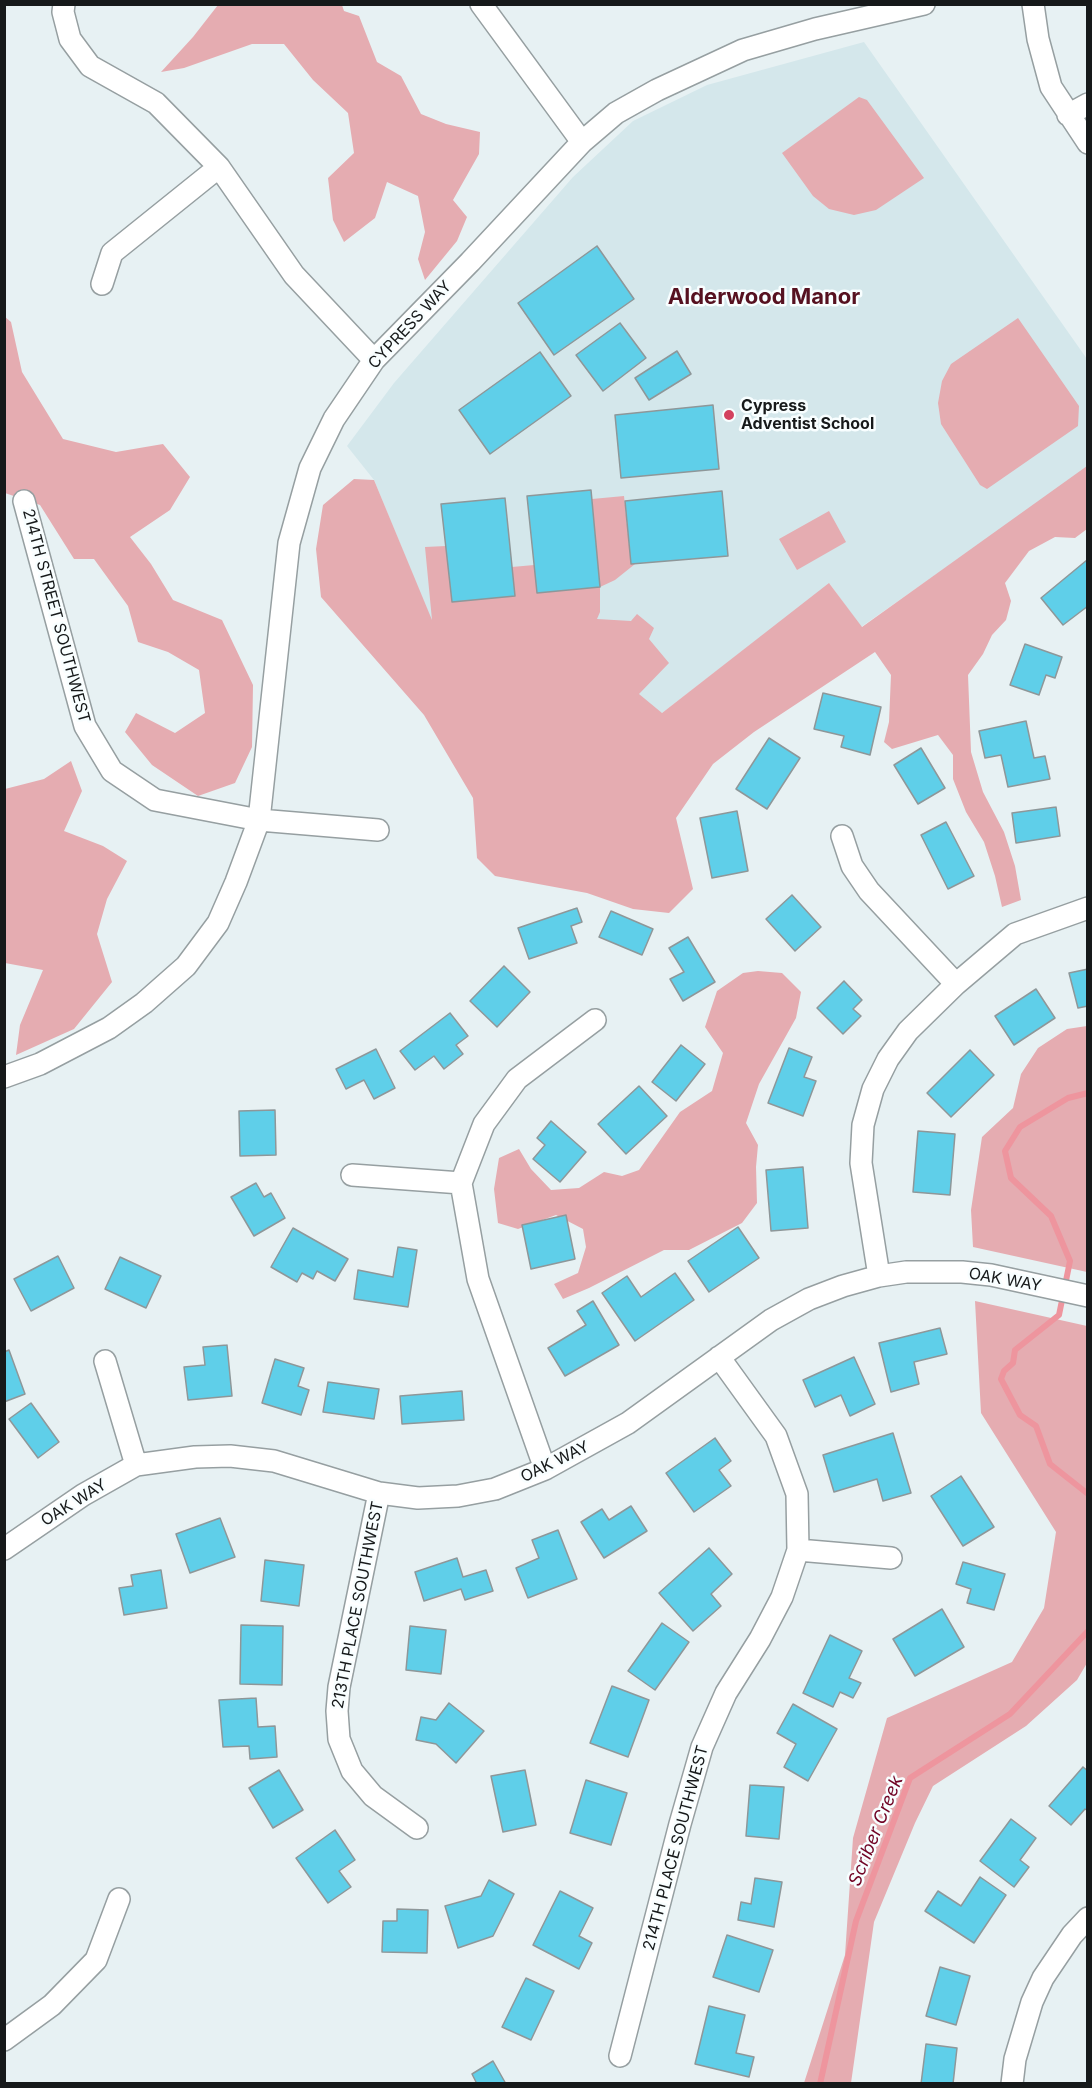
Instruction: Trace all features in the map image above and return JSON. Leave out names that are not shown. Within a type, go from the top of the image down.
[{"type":"street","points":[[482,4],[582,142]]},
{"type":"street","name":"CYPRESS WAY","points":[[4,1077],[40,1064],[109,1028],[144,1003],[186,966],[218,923],[259,820],[290,543],[310,468],[334,419],[374,360],[470,262],[582,142],[616,113],[743,50],[815,29],[924,4]]},
{"type":"street","points":[[1032,4],[1038,39],[1051,87],[1088,143]]},
{"type":"street","points":[[63,8],[70,39],[90,66],[156,103],[219,167],[294,274],[374,360]]},
{"type":"street","points":[[1068,115],[1088,104]]},
{"type":"street","points":[[102,284],[112,253],[219,167]]},
{"type":"street","name":"214TH STREET SOUTHWEST","points":[[24,501],[85,726],[112,771],[155,800],[259,820],[378,830]]},
{"type":"street","points":[[842,836],[852,866],[869,891],[956,984]]},
{"type":"street","points":[[879,1276],[861,1163],[863,1125],[873,1089],[888,1059],[908,1031],[956,984],[1016,934],[1088,908]]},
{"type":"street","points":[[545,1469],[478,1279],[461,1183],[484,1124],[517,1079],[595,1020]]},
{"type":"street","points":[[352,1175],[461,1183]]},
{"type":"street","name":"OAK WAY","points":[[4,1549],[82,1495],[136,1465],[195,1457],[230,1456],[274,1461],[379,1493],[418,1497],[458,1496],[495,1489],[545,1469],[628,1423],[771,1320],[809,1299],[879,1276],[906,1272],[962,1272],[991,1275],[1088,1296]]},
{"type":"street","name":"214TH PLACE SOUTHWEST","points":[[620,2056],[702,1747],[726,1693],[760,1639],[782,1597],[798,1550],[797,1494],[776,1437],[719,1357]]},
{"type":"street","points":[[105,1361],[136,1465]]},
{"type":"street","name":"213TH PLACE SOUTHWEST","points":[[379,1493],[339,1687],[337,1711],[339,1739],[352,1771],[373,1796],[417,1828]]},
{"type":"street","points":[[798,1550],[891,1558]]},
{"type":"street","points":[[4,2040],[52,2005],[96,1960],[119,1899]]},
{"type":"street","points":[[1012,2084],[1016,2059],[1032,2002],[1043,1978],[1072,1935],[1088,1918]]},
{"type":"shaded area","points":[[218,5],[342,5],[344,11],[359,16],[377,62],[401,76],[421,114],[446,124],[480,132],[479,154],[453,200],[467,217],[457,241],[425,280],[418,259],[425,232],[418,196],[387,182],[375,218],[344,242],[333,220],[328,178],[354,153],[348,113],[313,80],[284,44],[252,44],[184,68],[161,72]]},
{"type":"shaded area","name":"Cypress Adventist School","points":[[864,42],[1087,359],[1087,469],[861,627],[830,584],[662,713],[432,622],[374,480],[347,446],[394,383],[573,177],[633,121],[707,85]]},
{"type":"shaded area","points":[[859,97],[867,100],[924,178],[876,210],[854,215],[829,209],[813,196],[782,153]]},
{"type":"shaded area","points":[[4,316],[11,322],[22,372],[63,439],[116,452],[163,444],[190,477],[170,510],[130,537],[151,564],[173,600],[222,620],[253,685],[252,747],[235,783],[198,796],[152,765],[125,732],[136,713],[175,733],[205,713],[199,670],[168,652],[138,642],[128,606],[94,559],[74,559],[40,505],[5,493]]},
{"type":"shaded area","points":[[1018,318],[1079,406],[1078,426],[987,489],[980,485],[941,424],[938,403],[942,381],[951,364]]},
{"type":"shaded area","points":[[1087,466],[1087,529],[1075,538],[1055,537],[1029,551],[1005,583],[1011,601],[1006,620],[992,635],[983,654],[968,675],[971,752],[983,792],[1004,832],[1015,866],[1021,900],[1002,907],[984,842],[966,812],[953,779],[953,755],[938,735],[892,749],[884,742],[889,722],[891,675],[875,652],[754,732],[713,764],[676,818],[693,889],[669,913],[633,909],[587,893],[495,876],[477,858],[473,798],[424,715],[321,597],[316,549],[323,505],[354,479],[374,480],[432,620],[425,547],[446,546],[452,601],[512,567],[534,565],[538,593],[600,587],[600,612],[597,619],[631,621],[637,614],[654,628],[649,639],[669,663],[639,694],[662,713],[829,583],[862,627]]},
{"type":"shaded area","points":[[624,496],[631,564],[635,564],[615,580],[600,587],[592,499]]},
{"type":"shaded area","points":[[829,511],[846,542],[797,570],[779,539]]},
{"type":"shaded area","points":[[71,761],[82,791],[64,831],[103,846],[127,861],[107,899],[97,934],[112,982],[74,1029],[16,1055],[20,1025],[43,970],[5,963],[5,789],[44,779]]},
{"type":"shaded area","points":[[758,971],[782,973],[801,992],[796,1018],[759,1084],[746,1123],[758,1145],[757,1203],[742,1223],[689,1250],[664,1250],[563,1299],[554,1284],[578,1273],[586,1247],[583,1229],[556,1215],[518,1229],[498,1223],[494,1189],[499,1158],[519,1149],[531,1169],[551,1190],[579,1188],[604,1172],[622,1176],[639,1170],[680,1112],[712,1091],[723,1053],[705,1027],[717,991],[743,973]]},
{"type":"shaded area","points":[[1087,1026],[1087,1272],[973,1247],[971,1210],[982,1137],[1013,1108],[1021,1074],[1038,1048],[1067,1029]]},
{"type":"shaded area","points":[[975,1301],[1087,1326],[1087,1663],[1077,1680],[1026,1726],[933,1786],[874,1922],[851,2083],[804,2083],[845,1955],[853,1838],[887,1718],[1012,1662],[1044,1608],[1056,1532],[981,1413]]},
{"type":"building","points":[[597,246],[634,299],[554,355],[518,303]]},
{"type":"building","points":[[620,323],[646,358],[603,391],[576,355]]},
{"type":"building","points":[[677,351],[691,374],[649,400],[635,378]]},
{"type":"building","points":[[540,352],[571,396],[490,454],[459,410]]},
{"type":"building","points":[[713,405],[719,469],[621,478],[615,415]]},
{"type":"building","points":[[591,490],[600,587],[537,593],[527,496]]},
{"type":"building","points":[[722,491],[728,556],[631,564],[625,501]]},
{"type":"building","points":[[505,498],[515,596],[452,602],[441,504]]},
{"type":"building","points":[[1087,560],[1088,606],[1063,625],[1041,598]]},
{"type":"building","points":[[1025,644],[1062,657],[1055,678],[1046,675],[1039,695],[1010,685]]},
{"type":"building","points":[[823,693],[881,707],[870,755],[841,747],[844,736],[814,729]]},
{"type":"building","points":[[1026,721],[1034,758],[1045,756],[1050,779],[1008,787],[1001,755],[985,758],[979,731]]},
{"type":"building","points":[[769,738],[800,758],[767,809],[736,789]]},
{"type":"building","points":[[921,748],[945,788],[918,804],[894,765]]},
{"type":"building","points":[[1056,807],[1060,836],[1016,843],[1012,813]]},
{"type":"building","points":[[737,811],[748,871],[712,878],[700,818]]},
{"type":"building","points":[[946,822],[974,876],[948,889],[921,835]]},
{"type":"building","points":[[792,895],[821,927],[795,951],[766,919]]},
{"type":"building","points":[[577,908],[582,922],[571,926],[577,943],[529,959],[518,928]]},
{"type":"building","points":[[611,911],[653,929],[642,955],[599,937]]},
{"type":"building","points":[[688,937],[715,982],[683,1001],[670,979],[684,972],[669,948]]},
{"type":"building","points":[[504,966],[530,992],[497,1027],[470,1001]]},
{"type":"building","points":[[1088,969],[1088,1006],[1078,1008],[1069,973]]},
{"type":"building","points":[[844,981],[862,1000],[853,1009],[861,1016],[843,1034],[817,1008]]},
{"type":"building","points":[[1036,989],[1055,1018],[1014,1045],[995,1016]]},
{"type":"building","points":[[450,1013],[468,1036],[456,1045],[463,1054],[444,1069],[434,1056],[415,1070],[400,1051]]},
{"type":"building","points":[[681,1045],[705,1064],[676,1101],[652,1082]]},
{"type":"building","points":[[789,1048],[812,1057],[804,1077],[816,1081],[803,1116],[768,1103]]},
{"type":"building","points":[[376,1049],[395,1088],[374,1099],[364,1080],[346,1089],[336,1069]]},
{"type":"building","points":[[970,1050],[994,1075],[951,1117],[927,1093]]},
{"type":"building","points":[[639,1086],[667,1116],[626,1154],[598,1124]]},
{"type":"building","points":[[275,1110],[276,1155],[240,1156],[239,1111]]},
{"type":"building","points":[[551,1121],[586,1152],[560,1182],[533,1159],[545,1145],[537,1138]]},
{"type":"building","points":[[918,1131],[955,1134],[950,1195],[913,1192]]},
{"type":"building","points":[[803,1167],[808,1228],[771,1231],[766,1170]]},
{"type":"building","points":[[256,1183],[264,1197],[271,1193],[285,1218],[254,1236],[231,1197]]},
{"type":"building","points":[[566,1215],[575,1259],[531,1269],[522,1225]]},
{"type":"building","points":[[738,1227],[759,1258],[709,1292],[688,1261]]},
{"type":"building","points":[[293,1228],[348,1259],[335,1281],[317,1271],[313,1279],[302,1273],[297,1282],[271,1267]]},
{"type":"building","points":[[398,1247],[417,1250],[408,1307],[354,1299],[358,1270],[393,1277]]},
{"type":"building","points":[[58,1256],[74,1288],[31,1311],[14,1279]]},
{"type":"building","points":[[120,1257],[161,1276],[146,1308],[105,1289]]},
{"type":"building","points":[[675,1273],[694,1300],[635,1341],[602,1293],[627,1276],[641,1297]]},
{"type":"building","points":[[593,1301],[619,1345],[565,1376],[548,1348],[586,1325],[577,1311]]},
{"type":"building","points":[[940,1328],[947,1354],[914,1362],[919,1384],[891,1392],[879,1343]]},
{"type":"building","points":[[227,1345],[232,1396],[188,1400],[184,1367],[205,1365],[203,1347]]},
{"type":"building","points":[[9,1350],[25,1394],[4,1402],[4,1352]]},
{"type":"building","points":[[854,1357],[875,1404],[850,1416],[841,1395],[815,1407],[803,1380]]},
{"type":"building","points":[[275,1359],[304,1368],[298,1386],[309,1390],[301,1415],[262,1403]]},
{"type":"building","points":[[328,1382],[379,1389],[374,1419],[323,1412]]},
{"type":"building","points":[[462,1391],[464,1420],[402,1424],[400,1396]]},
{"type":"building","points":[[31,1403],[59,1442],[38,1458],[9,1419]]},
{"type":"building","points":[[893,1433],[911,1493],[883,1501],[877,1479],[834,1492],[823,1455]]},
{"type":"building","points":[[715,1438],[731,1461],[719,1470],[731,1486],[694,1512],[666,1473]]},
{"type":"building","points":[[961,1476],[994,1527],[963,1546],[931,1496]]},
{"type":"building","points":[[631,1506],[647,1531],[604,1558],[581,1522],[602,1509],[609,1520]]},
{"type":"building","points":[[220,1518],[235,1557],[190,1573],[176,1534]]},
{"type":"building","points":[[558,1530],[577,1579],[528,1598],[516,1568],[539,1558],[532,1540]]},
{"type":"building","points":[[709,1548],[732,1574],[711,1594],[721,1606],[693,1631],[659,1593]]},
{"type":"building","points":[[457,1558],[463,1577],[486,1570],[493,1591],[465,1600],[461,1589],[424,1601],[415,1572]]},
{"type":"building","points":[[265,1560],[304,1565],[299,1606],[261,1601]]},
{"type":"building","points":[[963,1562],[1005,1574],[994,1610],[967,1603],[971,1589],[956,1584]]},
{"type":"building","points":[[161,1570],[167,1608],[124,1615],[119,1588],[133,1586],[131,1575]]},
{"type":"building","points":[[942,1609],[964,1647],[915,1676],[893,1639]]},
{"type":"building","points":[[662,1623],[689,1642],[655,1690],[628,1671]]},
{"type":"building","points":[[241,1625],[283,1626],[282,1685],[240,1684]]},
{"type":"building","points":[[410,1626],[446,1630],[441,1674],[406,1670]]},
{"type":"building","points":[[830,1635],[862,1651],[849,1678],[861,1683],[853,1698],[840,1692],[833,1707],[803,1693]]},
{"type":"building","points":[[612,1686],[649,1700],[628,1757],[590,1743]]},
{"type":"building","points":[[256,1698],[258,1727],[275,1726],[277,1757],[250,1759],[249,1746],[223,1747],[219,1700]]},
{"type":"building","points":[[449,1703],[484,1731],[456,1763],[436,1744],[416,1740],[421,1717],[436,1720]]},
{"type":"building","points":[[793,1704],[837,1729],[808,1781],[784,1767],[796,1744],[777,1733]]},
{"type":"building","points":[[1083,1767],[1088,1771],[1088,1811],[1085,1809],[1071,1825],[1049,1806]]},
{"type":"building","points":[[279,1770],[303,1810],[273,1828],[249,1788]]},
{"type":"building","points":[[525,1770],[536,1825],[503,1832],[491,1776]]},
{"type":"building","points":[[586,1780],[627,1793],[611,1845],[570,1833]]},
{"type":"building","points":[[750,1785],[784,1787],[779,1839],[746,1836]]},
{"type":"building","points":[[1011,1819],[1036,1838],[1020,1860],[1029,1867],[1014,1887],[980,1861]]},
{"type":"building","points":[[335,1830],[355,1860],[339,1871],[351,1887],[328,1903],[296,1858]]},
{"type":"building","points":[[980,1877],[1006,1895],[974,1943],[925,1911],[938,1891],[961,1906]]},
{"type":"building","points":[[755,1878],[782,1882],[774,1927],[738,1920],[741,1902],[751,1904]]},
{"type":"building","points":[[489,1880],[514,1894],[493,1936],[458,1948],[445,1906],[481,1896]]},
{"type":"building","points":[[560,1891],[593,1908],[579,1936],[592,1943],[579,1969],[533,1945]]},
{"type":"building","points":[[397,1909],[428,1910],[427,1953],[382,1952],[383,1921],[397,1921]]},
{"type":"building","points":[[727,1935],[773,1950],[759,1992],[713,1977]]},
{"type":"building","points":[[940,1967],[970,1976],[956,2025],[926,2016]]},
{"type":"building","points":[[526,1978],[554,1991],[531,2040],[502,2027]]},
{"type":"building","points":[[709,2006],[745,2015],[736,2053],[754,2057],[749,2077],[695,2064]]},
{"type":"building","points":[[926,2044],[957,2048],[953,2084],[921,2084]]},
{"type":"building","points":[[493,2061],[506,2084],[477,2084],[472,2074]]},
{"type":"waterway","name":"Scriber Creek","points":[[1088,1093],[1068,1098],[1020,1127],[1005,1151],[1011,1178],[1051,1216],[1070,1261],[1059,1315],[1015,1350],[1013,1363],[1004,1371],[1001,1379],[1020,1415],[1036,1426],[1050,1464],[1088,1494]]},
{"type":"waterway","name":"Scriber Creek","points":[[820,2084],[856,1921],[910,1778],[1010,1714],[1088,1631]]},
{"type":"place","name":"Cypress Adventist School","points":[[729,415]]},
{"type":"district","name":"Alderwood Manor","points":[[764,297]]}]
